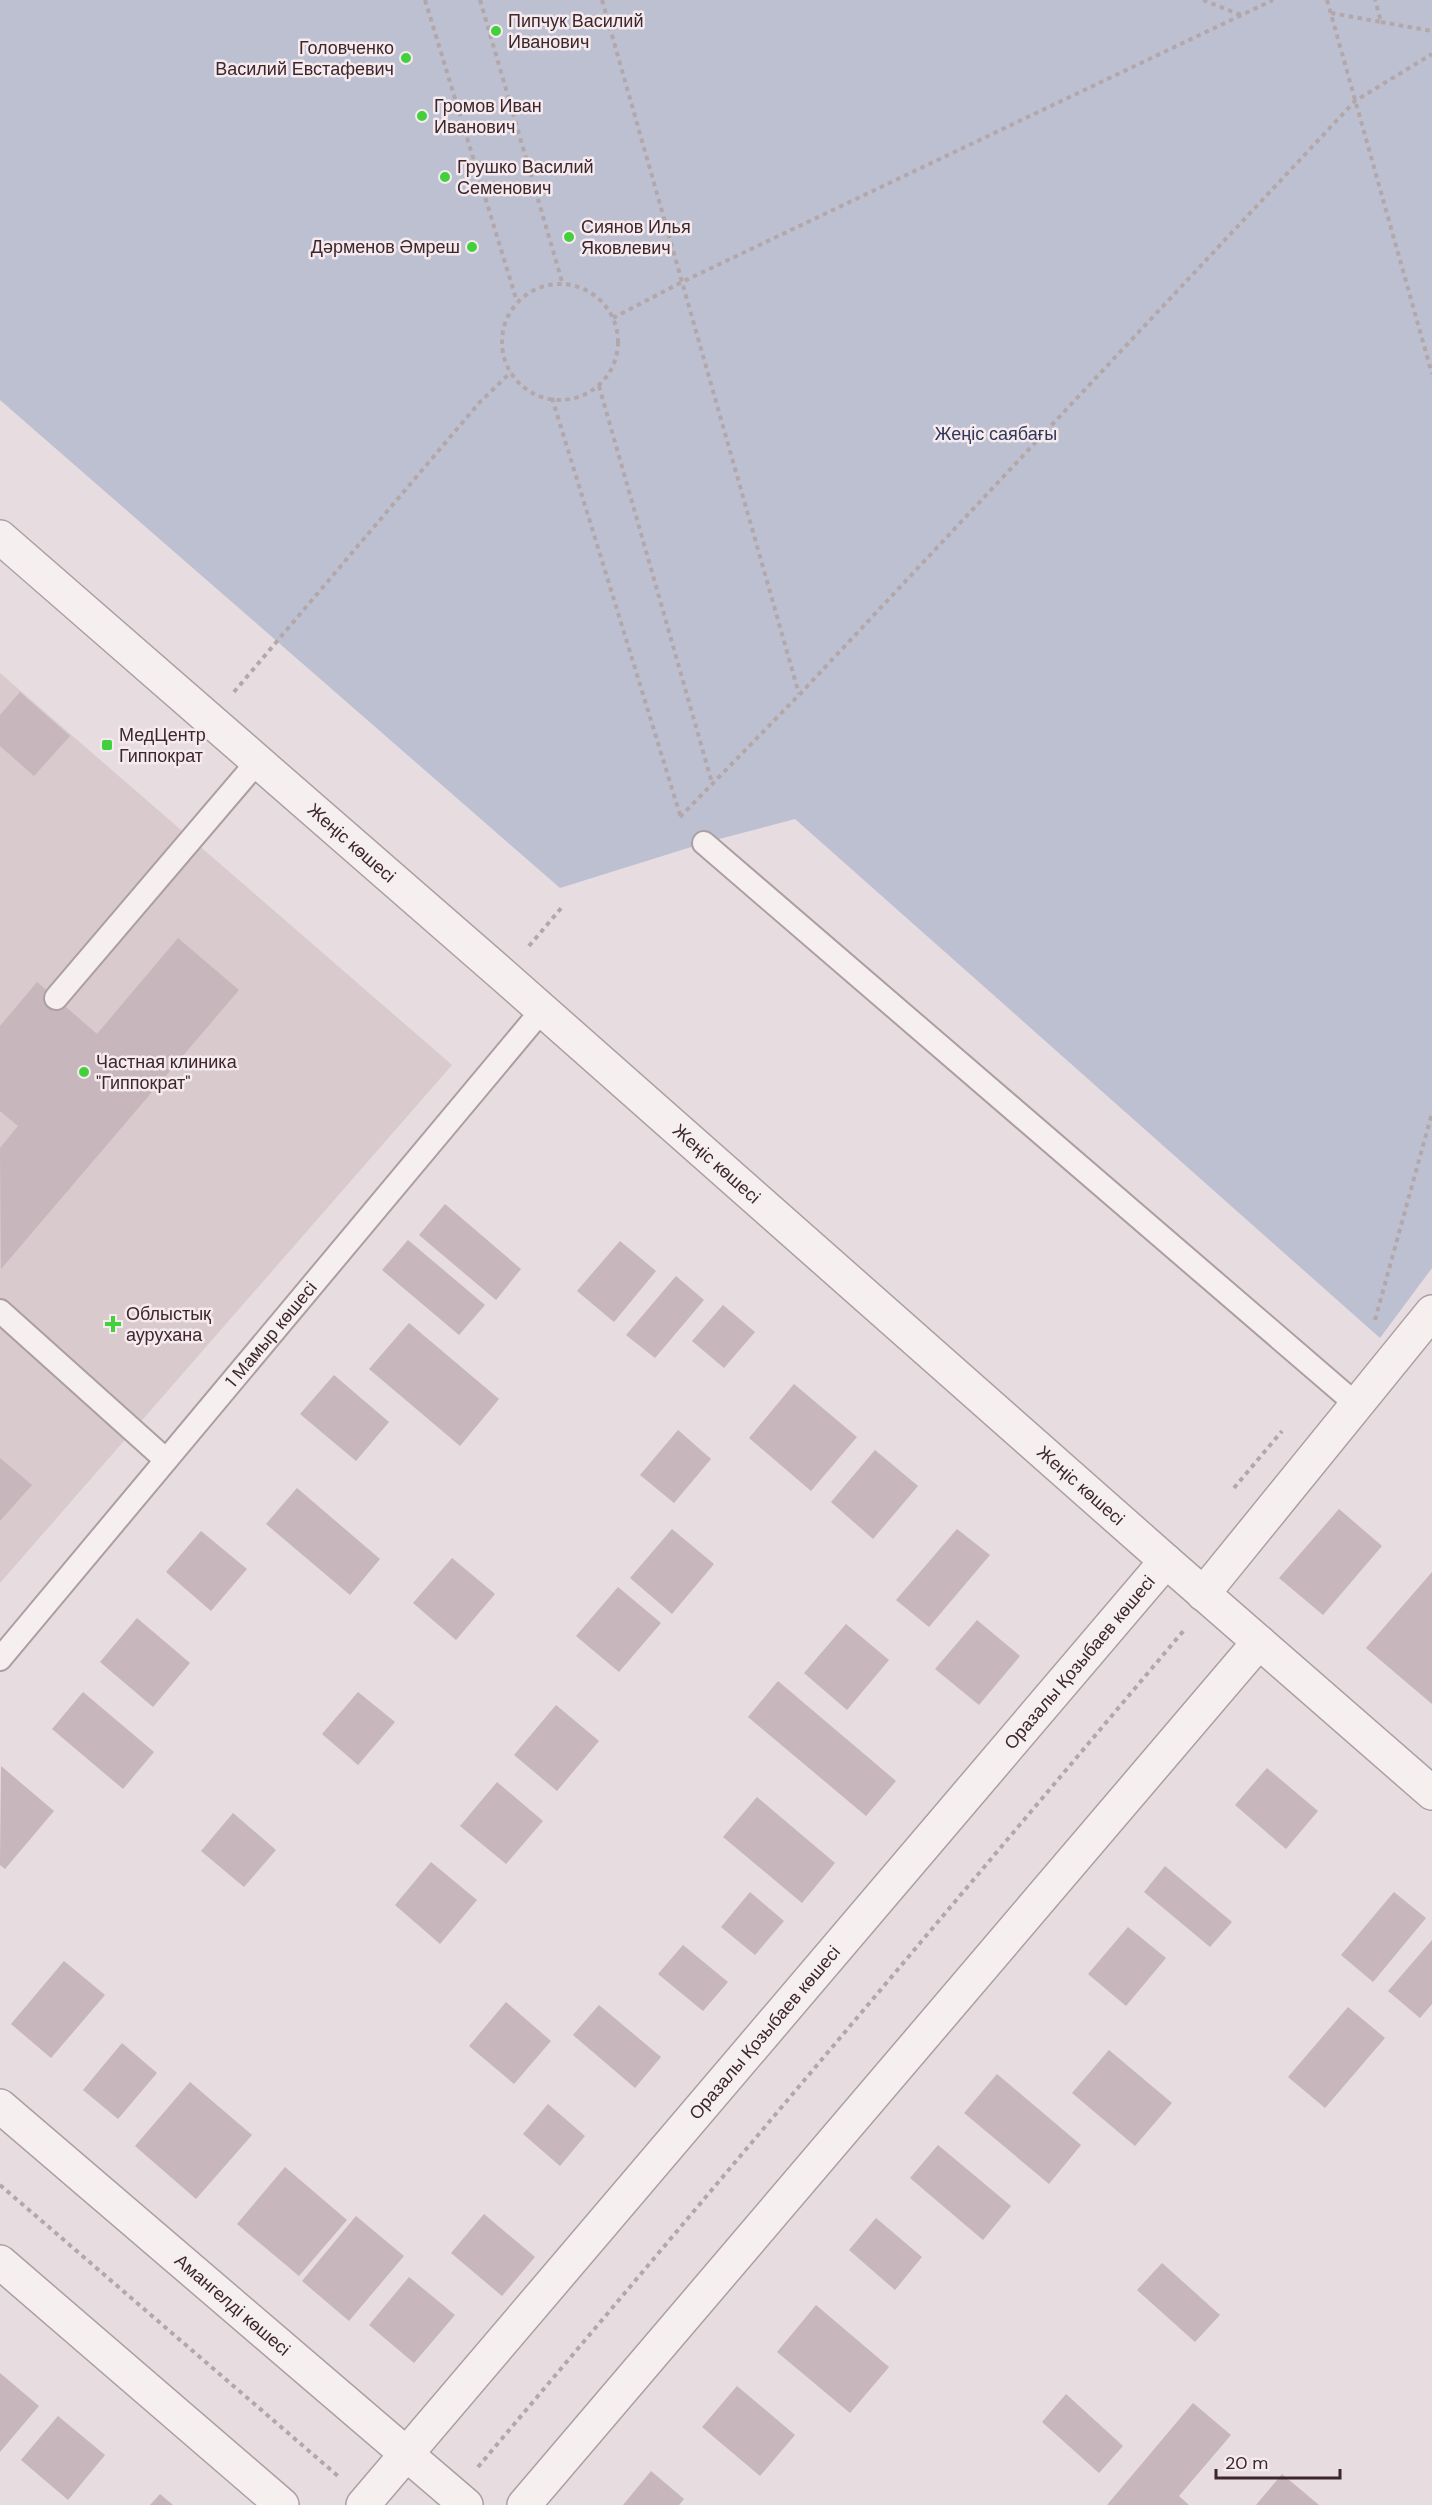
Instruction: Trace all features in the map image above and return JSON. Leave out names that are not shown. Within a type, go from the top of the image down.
[{"type":"street","name":"Жеңіс көшесі","points":[[0,537],[543,1010],[1432,1793]]},
{"type":"street","points":[[1207,1597],[1432,1312]]},
{"type":"street","name":"Оразалы Қозыбаев көшесі","points":[[365,2503],[1166,1561]]},
{"type":"street","points":[[524,2505],[1259,1642]]},
{"type":"street","name":"Амангелді көшесі","points":[[0,2106],[460,2500]]},
{"type":"street","points":[[0,2262],[282,2505]]},
{"type":"lane","points":[[56,998],[258,761]]},
{"type":"lane","points":[[704,843],[1357,1405]]},
{"type":"lane","name":"1 Мамыр көшесі","points":[[0,1659],[543,1010]]},
{"type":"lane","points":[[0,1311],[166,1460]]},
{"type":"path","points":[[425,0],[517,302]]},
{"type":"path","points":[[480,0],[563,285]]},
{"type":"path","points":[[602,0],[799,695]]},
{"type":"path","points":[[1203,0],[1242,15]]},
{"type":"path","points":[[613,318],[682,282],[1273,0]]},
{"type":"path","points":[[1326,0],[1432,374]]},
{"type":"path","points":[[1375,0],[1381,22]]},
{"type":"path","points":[[1330,13],[1432,31]]},
{"type":"path","points":[[680,817],[799,695],[1355,101],[1432,54]]},
{"type":"path","points":[[553,284],[571,285],[589,291],[603,302],[613,318],[618,335],[618,353],[611,370],[599,386],[582,396],[562,400],[542,397],[524,387],[511,372],[503,353],[503,333],[509,314],[517,302],[536,290],[553,284]]},
{"type":"path","points":[[210,720],[479,403],[511,372]]},
{"type":"path","points":[[599,386],[713,783]]},
{"type":"path","points":[[552,398],[680,817],[704,843]]},
{"type":"path","points":[[504,976],[563,906]]},
{"type":"path","points":[[1374,1325],[1432,1113]]},
{"type":"path","points":[[1234,1488],[1288,1424]]},
{"type":"path","points":[[460,2500],[1207,1597]]},
{"type":"path","points":[[0,2185],[365,2503]]},
{"type":"shaded area","name":"Облыстық аурухана","points":[[0,673],[452,1065],[0,1583]]},
{"type":"green space","name":"Жеңіс саябағы","points":[[0,0],[1432,0],[1432,1268],[1380,1338],[795,819],[704,843],[560,888],[0,400]]},
{"type":"building","points":[[20,692],[70,736],[34,776],[0,746],[0,715]]},
{"type":"building","name":"Частная клиника \"Гиппократ\"","points":[[178,938],[239,990],[1,1269],[0,1148],[18,1126],[0,1111],[0,1026],[37,982],[97,1034]]},
{"type":"building","points":[[445,1204],[521,1269],[496,1300],[419,1235]]},
{"type":"building","points":[[408,1240],[485,1305],[459,1335],[382,1270]]},
{"type":"building","points":[[620,1241],[656,1271],[614,1322],[577,1291]]},
{"type":"building","points":[[676,1276],[704,1300],[655,1358],[626,1335]]},
{"type":"building","points":[[723,1305],[755,1332],[724,1368],[692,1341]]},
{"type":"building","points":[[409,1323],[499,1399],[460,1446],[369,1369]]},
{"type":"building","points":[[334,1375],[389,1422],[356,1461],[300,1414]]},
{"type":"building","points":[[794,1384],[857,1437],[811,1491],[749,1438]]},
{"type":"building","points":[[678,1430],[711,1459],[674,1503],[640,1475]]},
{"type":"building","points":[[875,1450],[918,1486],[873,1539],[831,1502]]},
{"type":"building","points":[[0,1458],[32,1485],[0,1521]]},
{"type":"building","points":[[297,1488],[380,1559],[350,1595],[266,1524]]},
{"type":"building","points":[[1339,1509],[1382,1546],[1323,1615],[1279,1578]]},
{"type":"building","points":[[672,1529],[714,1564],[672,1614],[630,1578]]},
{"type":"building","points":[[957,1529],[990,1555],[929,1627],[896,1600]]},
{"type":"building","points":[[201,1531],[247,1569],[211,1611],[166,1572]]},
{"type":"building","points":[[452,1558],[495,1594],[456,1640],[413,1603]]},
{"type":"building","points":[[1432,1572],[1432,1704],[1366,1648]]},
{"type":"building","points":[[618,1587],[661,1623],[619,1672],[576,1636]]},
{"type":"building","points":[[137,1618],[190,1663],[153,1707],[100,1662]]},
{"type":"building","points":[[977,1620],[1020,1656],[979,1705],[935,1669]]},
{"type":"building","points":[[846,1624],[889,1660],[847,1710],[804,1673]]},
{"type":"building","points":[[778,1681],[896,1781],[866,1816],[748,1717]]},
{"type":"building","points":[[83,1692],[154,1752],[123,1789],[52,1729]]},
{"type":"building","points":[[358,1692],[395,1722],[358,1765],[322,1734]]},
{"type":"building","points":[[556,1705],[599,1741],[557,1791],[514,1755]]},
{"type":"building","points":[[1,1766],[54,1811],[5,1869],[0,1865]]},
{"type":"building","points":[[1267,1768],[1318,1811],[1286,1849],[1235,1805]]},
{"type":"building","points":[[497,1782],[543,1821],[506,1864],[460,1826]]},
{"type":"building","points":[[757,1797],[835,1863],[802,1903],[723,1837]]},
{"type":"building","points":[[233,1813],[276,1850],[244,1887],[201,1851]]},
{"type":"building","points":[[431,1862],[477,1900],[440,1944],[395,1905]]},
{"type":"building","points":[[1165,1866],[1232,1922],[1210,1947],[1144,1892]]},
{"type":"building","points":[[750,1892],[784,1921],[755,1955],[721,1927]]},
{"type":"building","points":[[1394,1892],[1426,1918],[1373,1982],[1341,1955]]},
{"type":"building","points":[[1128,1927],[1166,1958],[1126,2006],[1088,1974]]},
{"type":"building","points":[[1432,1940],[1432,2004],[1420,2018],[1388,1991]]},
{"type":"building","points":[[683,1945],[728,1982],[703,2011],[658,1974]]},
{"type":"building","points":[[64,1961],[105,1995],[51,2058],[11,2024]]},
{"type":"building","points":[[506,2002],[551,2041],[514,2084],[469,2046]]},
{"type":"building","points":[[599,2005],[661,2057],[635,2088],[573,2035]]},
{"type":"building","points":[[1348,2007],[1385,2038],[1325,2108],[1288,2077]]},
{"type":"building","points":[[122,2043],[157,2073],[118,2119],[83,2090]]},
{"type":"building","points":[[1109,2050],[1172,2103],[1135,2146],[1072,2093]]},
{"type":"building","points":[[997,2074],[1081,2145],[1049,2184],[964,2113]]},
{"type":"building","points":[[190,2082],[252,2135],[196,2199],[135,2146]]},
{"type":"building","points":[[548,2104],[585,2136],[560,2166],[523,2134]]},
{"type":"building","points":[[938,2145],[1011,2206],[983,2240],[910,2178]]},
{"type":"building","points":[[285,2167],[347,2220],[299,2276],[237,2224]]},
{"type":"building","points":[[484,2214],[535,2257],[502,2296],[451,2253]]},
{"type":"building","points":[[356,2216],[404,2256],[349,2321],[302,2281]]},
{"type":"building","points":[[876,2218],[922,2257],[895,2290],[849,2250]]},
{"type":"building","points":[[1162,2263],[1220,2315],[1195,2342],[1137,2290]]},
{"type":"building","points":[[409,2277],[455,2315],[414,2363],[369,2325]]},
{"type":"building","points":[[816,2305],[889,2367],[850,2413],[777,2352]]},
{"type":"building","points":[[0,2373],[39,2406],[0,2452]]},
{"type":"building","points":[[737,2386],[795,2435],[760,2476],[702,2427]]},
{"type":"building","points":[[1066,2394],[1123,2446],[1099,2473],[1042,2422]]},
{"type":"building","points":[[1193,2403],[1231,2435],[1179,2496],[1189,2505],[1107,2505]]},
{"type":"building","points":[[58,2416],[105,2455],[68,2500],[21,2460]]},
{"type":"building","points":[[651,2471],[684,2499],[679,2505],[623,2505]]},
{"type":"building","points":[[1282,2474],[1319,2505],[1256,2505]]},
{"type":"building","points":[[160,2494],[173,2505],[150,2505]]},
{"type":"place","name":"Пипчук Василий Иванович","points":[[496,31]]},
{"type":"place","name":"Головченко Василий Евстафевич","points":[[406,58]]},
{"type":"place","name":"Громов Иван Иванович","points":[[422,116]]},
{"type":"place","name":"Грушко Василий Семенович","points":[[445,177]]},
{"type":"place","name":"Сиянов Илья Яковлевич","points":[[569,237]]},
{"type":"place","name":"Дәрменов Әмреш","points":[[472,247]]},
{"type":"place","name":"МедЦентр Гиппократ","points":[[107,745]]},
{"type":"place","name":"Частная клиника \"Гиппократ\"","points":[[84,1072]]},
{"type":"place","name":"Облыстық аурухана","points":[[113,1324]]}]
